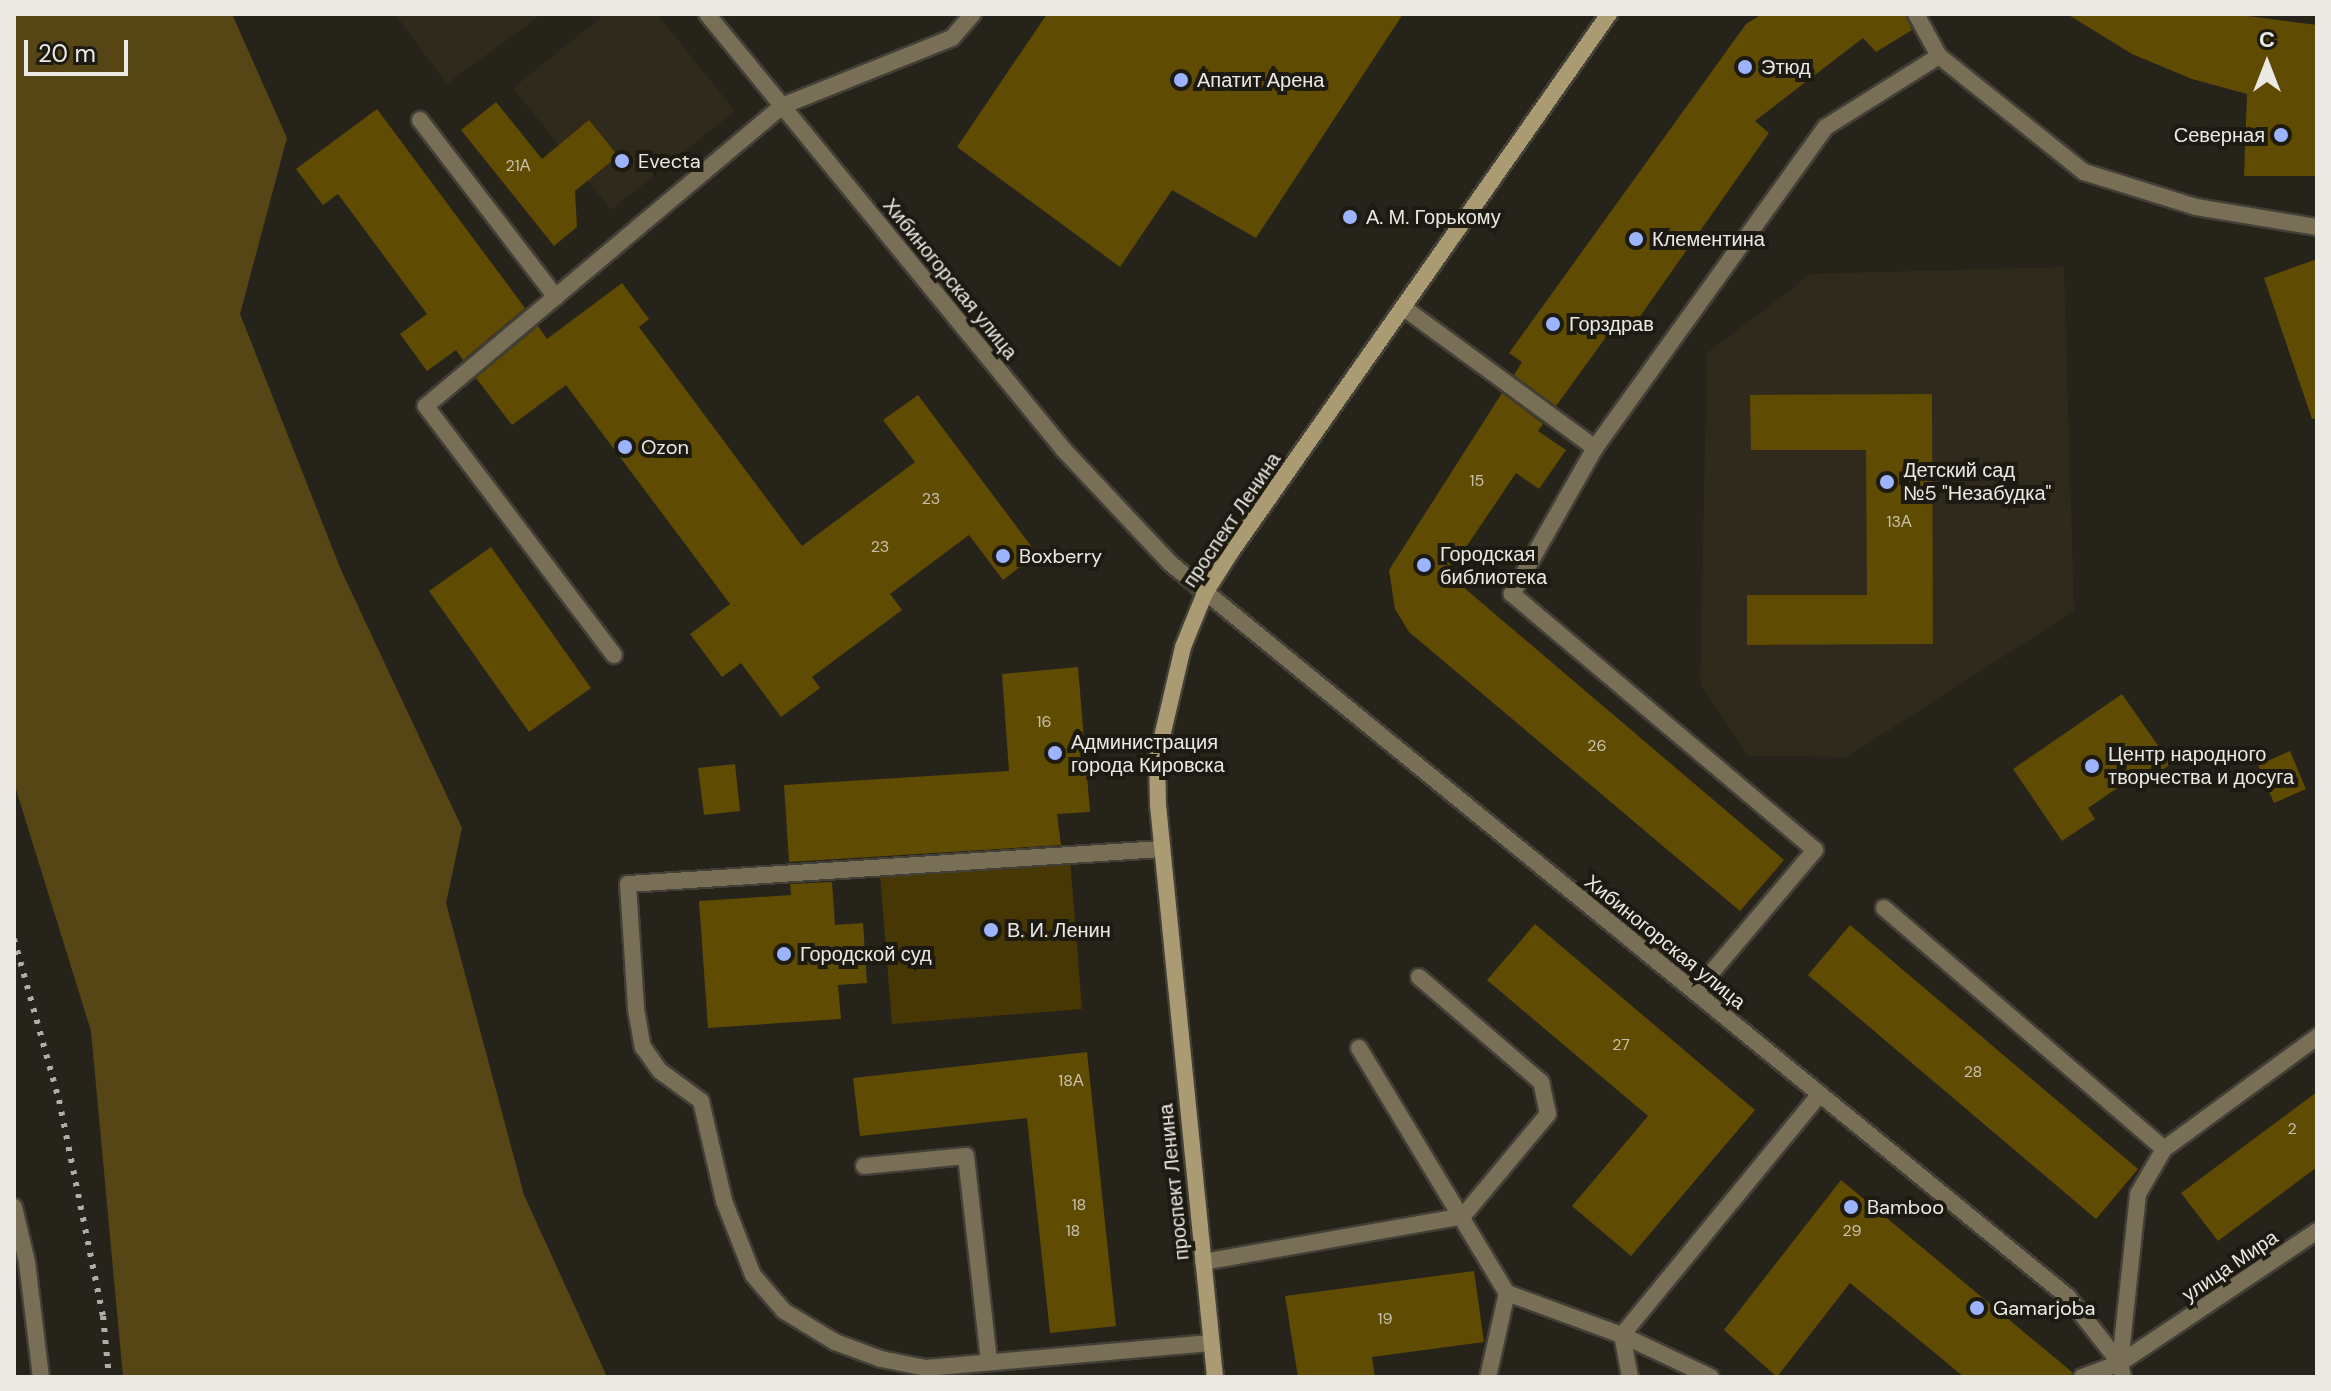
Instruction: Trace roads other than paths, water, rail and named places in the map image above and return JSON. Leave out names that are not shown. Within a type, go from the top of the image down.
[{"type":"main road","name":"проспект Ленина","points":[[1215,1377],[1161,849],[1157,758],[1183,647],[1205,593],[1609,14]]},
{"type":"street","name":"Хибиногорская улица","points":[[707,14],[1064,450],[1170,563],[2068,1297],[2121,1370]]},
{"type":"street","points":[[614,655],[426,406],[782,106],[952,38],[973,14]]},
{"type":"street","points":[[1916,14],[1939,56],[2084,172],[2196,207],[2317,227]]},
{"type":"street","points":[[1695,992],[1815,850],[1512,594],[1595,448],[1826,127],[1939,56]]},
{"type":"street","points":[[420,120],[556,297]]},
{"type":"street","points":[[1404,308],[1595,448]]},
{"type":"street","points":[[1161,849],[628,884],[636,1009],[643,1047],[660,1071],[701,1101],[724,1201],[753,1275],[784,1311],[835,1342],[881,1359],[926,1368],[1211,1343]]},
{"type":"street","points":[[1884,908],[2164,1149]]},
{"type":"street","points":[[1203,1262],[1463,1216],[1548,1114],[1541,1082],[1419,977]]},
{"type":"street","points":[[2121,1370],[2138,1194],[2164,1149],[2317,1037]]},
{"type":"street","points":[[1359,1048],[1507,1293],[1622,1335],[1711,1377]]},
{"type":"street","points":[[1622,1335],[1820,1094]]},
{"type":"street","points":[[864,1166],[966,1156],[989,1361]]},
{"type":"street","points":[[14,1207],[27,1262],[41,1377]]},
{"type":"street","name":"улица Мира","points":[[2082,1377],[2121,1370],[2166,1334],[2317,1231]]},
{"type":"street","points":[[1488,1377],[1507,1293]]},
{"type":"street","points":[[1622,1335],[1630,1377]]},
{"type":"railway","points":[[14,939],[59,1100],[103,1316],[109,1377]]},
{"type":"place","name":"Этюд","points":[[1745,67]]},
{"type":"place","name":"Апатит Арена","points":[[1181,80]]},
{"type":"place","name":"Северная","points":[[2281,135]]},
{"type":"place","name":"Evecta","points":[[622,161]]},
{"type":"place","name":"А. М. Горькому","points":[[1350,217]]},
{"type":"place","name":"Клементина","points":[[1636,239]]},
{"type":"place","name":"Горздрав","points":[[1553,324]]},
{"type":"place","name":"Ozon","points":[[625,447]]},
{"type":"place","name":"Детский сад №5 \"Незабудка\"","points":[[1887,482]]},
{"type":"place","name":"Boxberry","points":[[1003,556]]},
{"type":"place","name":"Городская библиотека","points":[[1424,565]]},
{"type":"place","name":"Администрация города Кировска","points":[[1055,753]]},
{"type":"place","name":"Центр народного творчества и досуга","points":[[2092,766]]},
{"type":"place","name":"В. И. Ленин","points":[[991,930]]},
{"type":"place","name":"Городской суд","points":[[784,954]]},
{"type":"place","name":"Bamboo","points":[[1851,1207]]},
{"type":"place","name":"Gamarjoba","points":[[1977,1308]]}]
